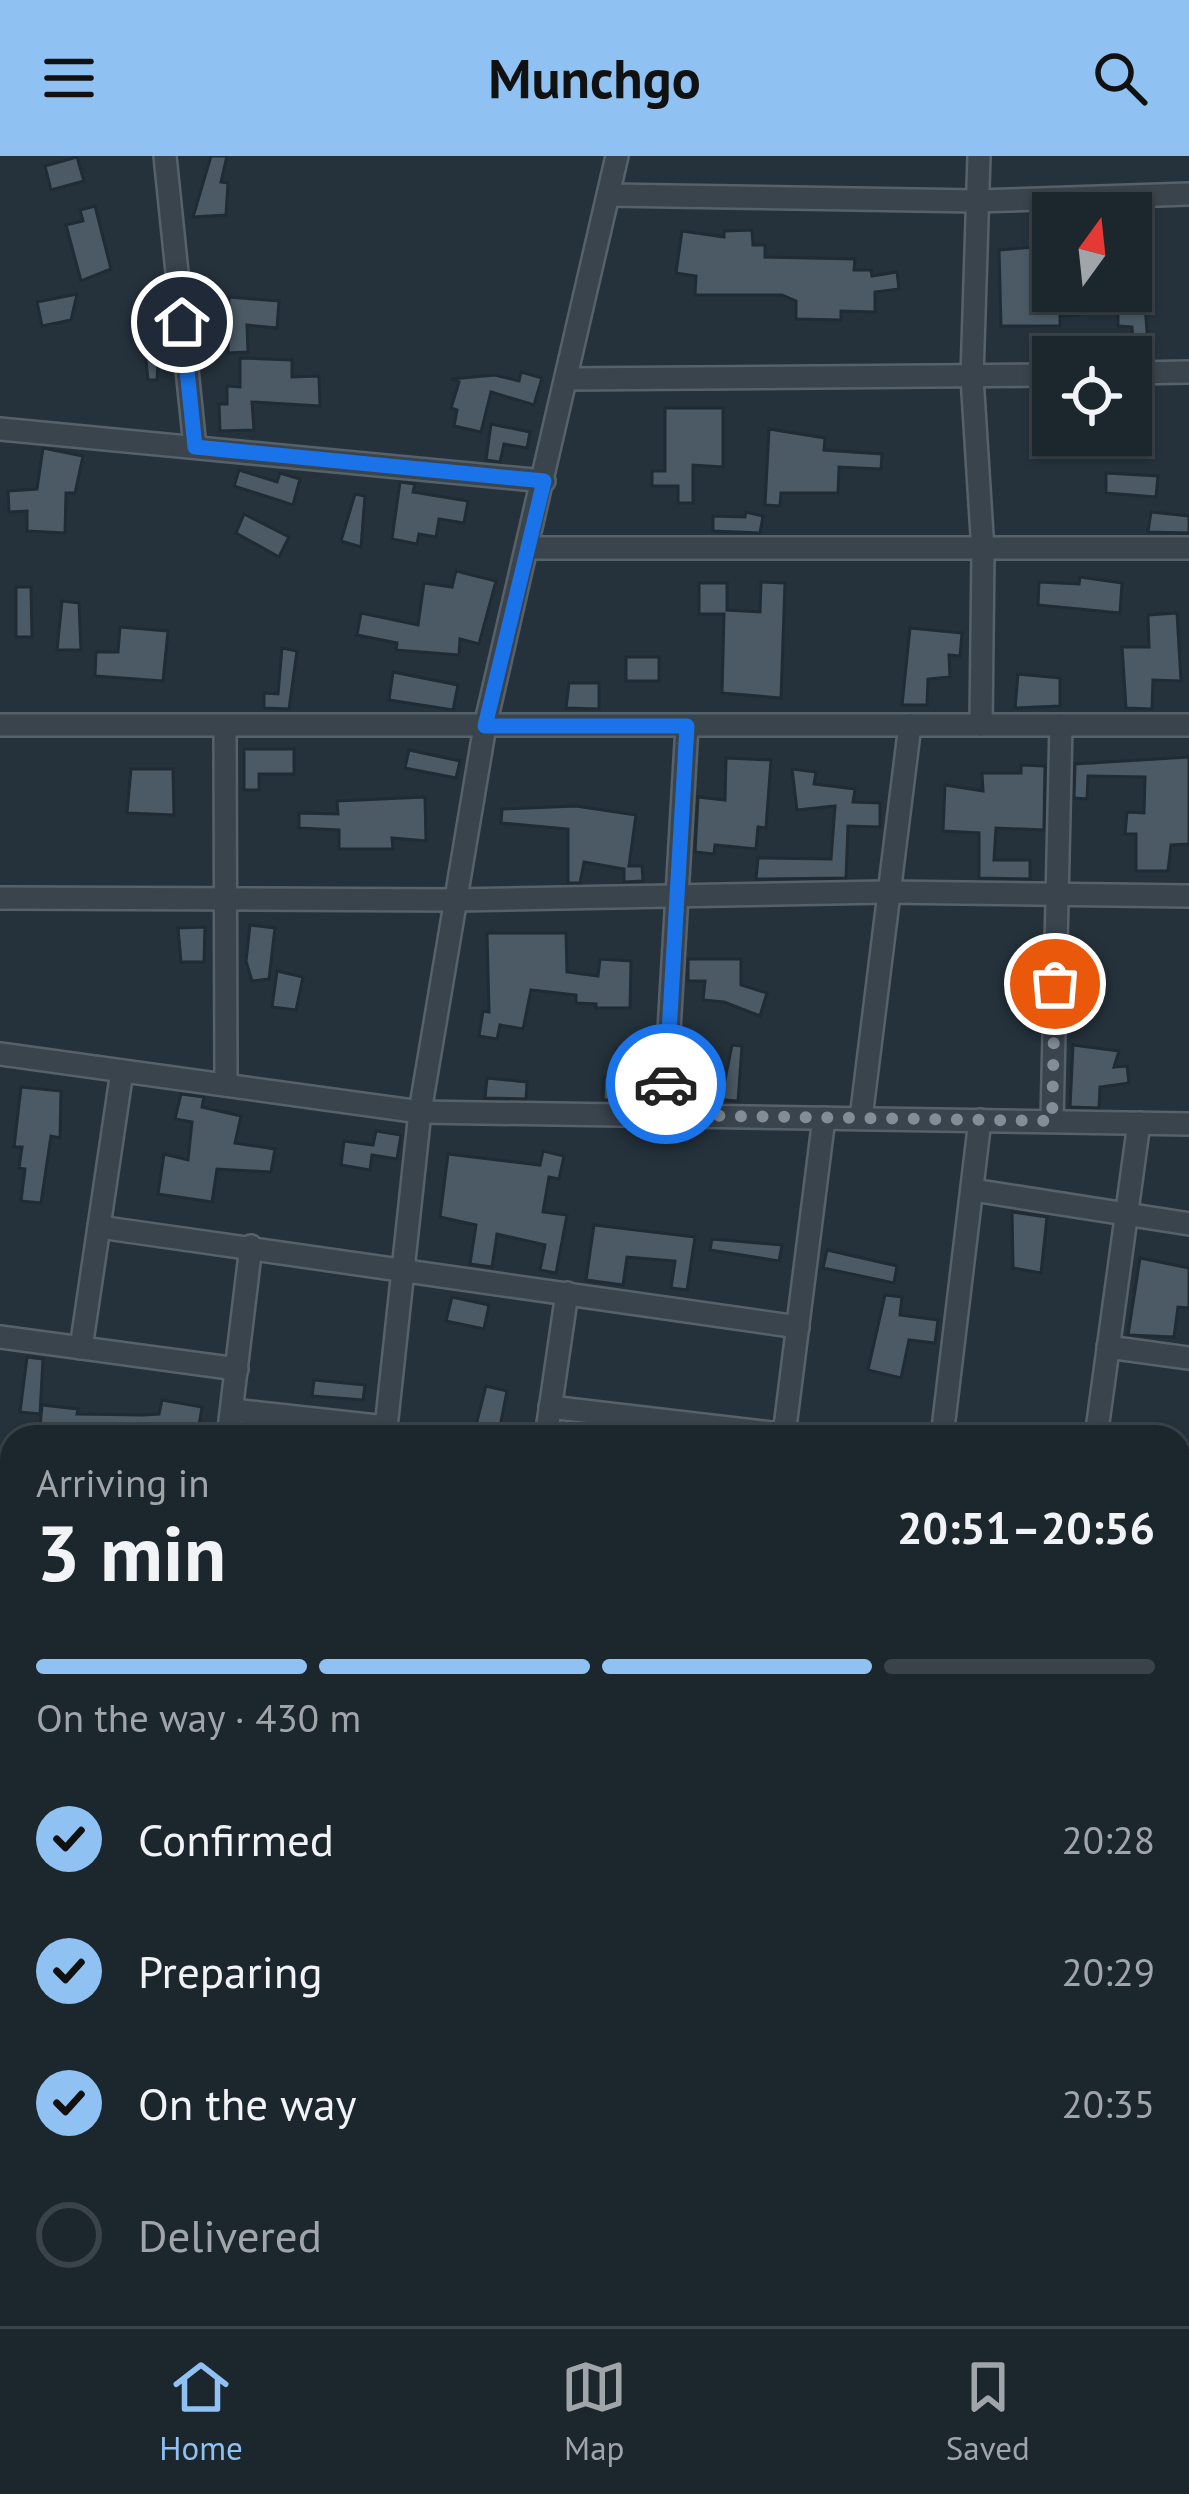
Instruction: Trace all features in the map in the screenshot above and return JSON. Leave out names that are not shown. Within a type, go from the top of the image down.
[{"type":"street","points":[[165,156],[195,447]]},
{"type":"street","points":[[387,1425],[420,1112],[485,726],[617,156]]},
{"type":"street","points":[[979,156],[972,377],[983,551],[981,725]]},
{"type":"street","points":[[609,195],[977,200],[1189,194]]},
{"type":"street","points":[[1152,373],[1189,372]]},
{"type":"street","points":[[567,379],[1032,376]]},
{"type":"street","points":[[0,429],[544,481]]},
{"type":"street","points":[[528,548],[1189,548]]},
{"type":"street","points":[[0,725],[1189,725]]},
{"type":"street","points":[[861,1118],[910,725]]},
{"type":"street","points":[[1052,1121],[1061,725]]},
{"type":"street","points":[[225,726],[226,1085]]},
{"type":"street","points":[[664,1115],[687,726]]},
{"type":"street","points":[[0,898],[456,900],[886,892],[1189,896]]},
{"type":"street","points":[[0,1054],[420,1112],[1189,1124]]},
{"type":"street","points":[[80,1348],[122,1071]]},
{"type":"street","points":[[795,1425],[798,1327],[824,1118]]},
{"type":"street","points":[[944,1425],[980,1120]]},
{"type":"street","points":[[1098,1425],[1138,1123]]},
{"type":"street","points":[[973,1190],[1189,1224]]},
{"type":"street","points":[[99,1227],[798,1327]]},
{"type":"street","points":[[230,1425],[251,1246]]},
{"type":"street","points":[[548,1425],[567,1293]]},
{"type":"street","points":[[0,1337],[237,1369]]},
{"type":"street","points":[[1108,1347],[1189,1358]]},
{"type":"street","points":[[550,1407],[702,1425]]},
{"type":"street","points":[[232,1410],[337,1425]]},
{"type":"building","points":[[211,156],[227,156],[221,182],[228,183],[226,215],[193,217]]},
{"type":"building","points":[[77,157],[84,181],[51,190],[45,166]]},
{"type":"building","points":[[95,206],[111,269],[81,281],[66,225],[83,221],[80,210]]},
{"type":"building","points":[[752,230],[753,245],[765,245],[765,257],[855,259],[854,270],[871,270],[872,276],[897,272],[899,289],[875,292],[875,312],[841,311],[841,320],[796,319],[796,301],[782,295],[695,295],[696,276],[676,273],[682,231],[724,237],[724,231]]},
{"type":"building","points":[[1032,247],[1032,312],[1106,312],[1060,316],[1060,326],[1001,326],[999,250]]},
{"type":"building","points":[[77,294],[71,320],[42,326],[37,302]]},
{"type":"building","points":[[229,297],[279,301],[277,328],[247,325],[248,352],[228,353]]},
{"type":"building","points":[[1118,312],[1146,312],[1147,336],[1133,336],[1132,327],[1118,326]]},
{"type":"building","points":[[167,320],[169,344],[159,345],[157,380],[148,380],[142,323]]},
{"type":"building","points":[[240,358],[292,360],[292,377],[319,376],[320,406],[252,402],[254,430],[220,431],[219,404],[227,404],[227,386],[240,387]]},
{"type":"building","points":[[521,372],[542,378],[534,405],[491,392],[481,432],[454,426],[457,410],[451,408],[459,382],[451,379],[495,375],[519,381]]},
{"type":"building","points":[[665,408],[723,408],[723,467],[693,465],[693,503],[678,503],[678,486],[652,486],[652,471],[665,471]]},
{"type":"building","points":[[491,424],[530,432],[527,448],[504,444],[500,462],[486,460]]},
{"type":"building","points":[[769,429],[825,438],[824,450],[882,454],[881,469],[839,467],[838,493],[781,493],[780,506],[765,505]]},
{"type":"building","points":[[43,448],[83,456],[75,493],[66,493],[65,533],[27,531],[27,511],[9,512],[8,491],[37,489]]},
{"type":"building","points":[[239,470],[277,482],[280,473],[300,479],[293,505],[234,486]]},
{"type":"building","points":[[1106,473],[1158,476],[1156,497],[1106,493]]},
{"type":"building","points":[[400,482],[415,484],[413,492],[468,501],[464,523],[439,519],[436,537],[419,534],[417,544],[392,539]]},
{"type":"building","points":[[355,494],[365,496],[361,547],[341,541]]},
{"type":"building","points":[[746,512],[763,516],[760,533],[713,531],[713,516],[745,517]]},
{"type":"building","points":[[1151,512],[1189,516],[1189,533],[1148,532]]},
{"type":"building","points":[[244,514],[289,537],[279,557],[236,533]]},
{"type":"building","points":[[456,571],[496,581],[479,644],[460,639],[459,655],[396,650],[397,643],[357,635],[361,613],[418,625],[424,583],[452,587]]},
{"type":"building","points":[[1080,577],[1122,583],[1120,613],[1038,605],[1039,582],[1079,584]]},
{"type":"building","points":[[761,582],[785,583],[781,698],[722,693],[724,614],[699,614],[699,583],[727,583],[727,610],[760,612]]},
{"type":"building","points":[[16,587],[31,587],[32,637],[16,637]]},
{"type":"building","points":[[62,601],[79,603],[81,650],[57,650]]},
{"type":"building","points":[[1177,613],[1181,681],[1153,680],[1152,709],[1126,708],[1122,647],[1149,647],[1148,615]]},
{"type":"building","points":[[120,627],[168,631],[163,681],[95,676],[96,652],[118,652]]},
{"type":"building","points":[[910,628],[962,633],[960,656],[949,655],[950,677],[928,679],[927,705],[902,705]]},
{"type":"building","points":[[282,648],[297,651],[289,709],[264,708],[264,693],[278,694]]},
{"type":"building","points":[[626,657],[659,657],[659,681],[626,681]]},
{"type":"building","points":[[393,672],[458,685],[453,710],[389,700]]},
{"type":"building","points":[[1018,674],[1060,678],[1060,706],[1015,708]]},
{"type":"building","points":[[569,683],[599,683],[599,709],[566,708]]},
{"type":"building","points":[[244,749],[294,749],[294,774],[259,774],[259,790],[244,790]]},
{"type":"building","points":[[409,750],[460,761],[456,778],[405,768]]},
{"type":"building","points":[[1189,757],[1189,844],[1171,845],[1168,871],[1136,871],[1136,834],[1125,834],[1127,812],[1144,813],[1145,777],[1088,776],[1087,799],[1074,798],[1075,764]]},
{"type":"building","points":[[726,758],[771,760],[766,828],[758,827],[756,849],[715,845],[714,854],[695,852],[698,797],[725,800]]},
{"type":"building","points":[[1021,765],[1045,766],[1044,830],[996,828],[994,860],[1030,860],[1030,879],[979,878],[979,833],[943,831],[945,785],[983,791],[982,773],[1021,773]]},
{"type":"building","points":[[131,769],[173,769],[174,815],[127,813]]},
{"type":"building","points":[[792,769],[816,772],[814,784],[855,789],[853,802],[880,803],[880,827],[848,826],[846,878],[756,879],[758,858],[831,859],[835,806],[797,810]]},
{"type":"building","points":[[425,797],[426,841],[392,838],[393,849],[339,849],[339,830],[299,828],[299,813],[338,814],[337,801]]},
{"type":"building","points":[[576,806],[636,815],[629,866],[642,866],[643,881],[624,882],[624,869],[584,862],[580,883],[568,883],[568,829],[501,823],[502,809]]},
{"type":"building","points":[[250,925],[275,928],[269,979],[252,981],[246,961]]},
{"type":"building","points":[[205,927],[204,962],[181,962],[178,928]]},
{"type":"building","points":[[487,933],[566,933],[567,972],[598,976],[600,959],[631,961],[630,1008],[596,1008],[596,1004],[576,1003],[576,995],[531,990],[523,1029],[500,1025],[497,1039],[479,1036],[483,1011],[489,1012]]},
{"type":"building","points":[[688,959],[741,959],[741,985],[767,993],[760,1016],[724,1002],[703,1000],[705,981],[688,981]]},
{"type":"building","points":[[277,971],[303,977],[296,1010],[272,1007]]},
{"type":"building","points":[[732,1045],[742,1046],[738,1101],[712,1099],[713,1084],[724,1085]]},
{"type":"building","points":[[1073,1045],[1119,1051],[1114,1067],[1127,1066],[1129,1083],[1100,1087],[1099,1108],[1070,1107]]},
{"type":"building","points":[[616,1049],[640,1050],[639,1100],[603,1100],[604,1077],[615,1077]]},
{"type":"building","points":[[487,1078],[527,1082],[526,1099],[485,1098]]},
{"type":"building","points":[[21,1087],[61,1091],[60,1138],[51,1136],[41,1203],[21,1201],[25,1169],[19,1168],[22,1147],[14,1147]]},
{"type":"building","points":[[181,1094],[204,1097],[202,1107],[241,1116],[235,1143],[275,1149],[271,1172],[217,1169],[212,1202],[158,1194],[164,1154],[188,1160],[192,1122],[175,1119]]},
{"type":"building","points":[[376,1131],[401,1135],[397,1159],[372,1155],[370,1170],[341,1165],[344,1141],[373,1145]]},
{"type":"building","points":[[543,1151],[564,1156],[559,1179],[549,1177],[543,1212],[567,1215],[556,1273],[540,1270],[545,1245],[497,1234],[492,1267],[470,1264],[476,1225],[440,1217],[448,1154],[540,1165]]},
{"type":"building","points":[[1012,1212],[1047,1217],[1041,1273],[1013,1268]]},
{"type":"building","points":[[594,1225],[695,1237],[687,1290],[671,1288],[675,1261],[627,1257],[623,1285],[586,1280]]},
{"type":"building","points":[[712,1239],[782,1245],[779,1261],[710,1250]]},
{"type":"building","points":[[827,1250],[897,1266],[894,1283],[823,1268]]},
{"type":"building","points":[[1140,1258],[1189,1268],[1189,1308],[1178,1307],[1174,1337],[1128,1335]]},
{"type":"building","points":[[885,1295],[902,1297],[900,1315],[938,1320],[935,1343],[909,1340],[901,1378],[868,1370]]},
{"type":"building","points":[[452,1297],[489,1305],[484,1329],[446,1321]]},
{"type":"building","points":[[27,1357],[43,1359],[40,1414],[20,1412]]},
{"type":"building","points":[[314,1380],[365,1385],[363,1400],[312,1396]]},
{"type":"building","points":[[486,1386],[507,1391],[500,1425],[476,1425]]},
{"type":"building","points":[[162,1400],[202,1407],[199,1425],[40,1425],[42,1405],[78,1409],[77,1414],[159,1414]]},
{"type":"way so far","points":[[666,1084],[664,1115],[1052,1121],[1055,984]]},
{"type":"route","points":[[182,322],[195,447],[544,481],[485,726],[687,726],[666,1084]]}]
